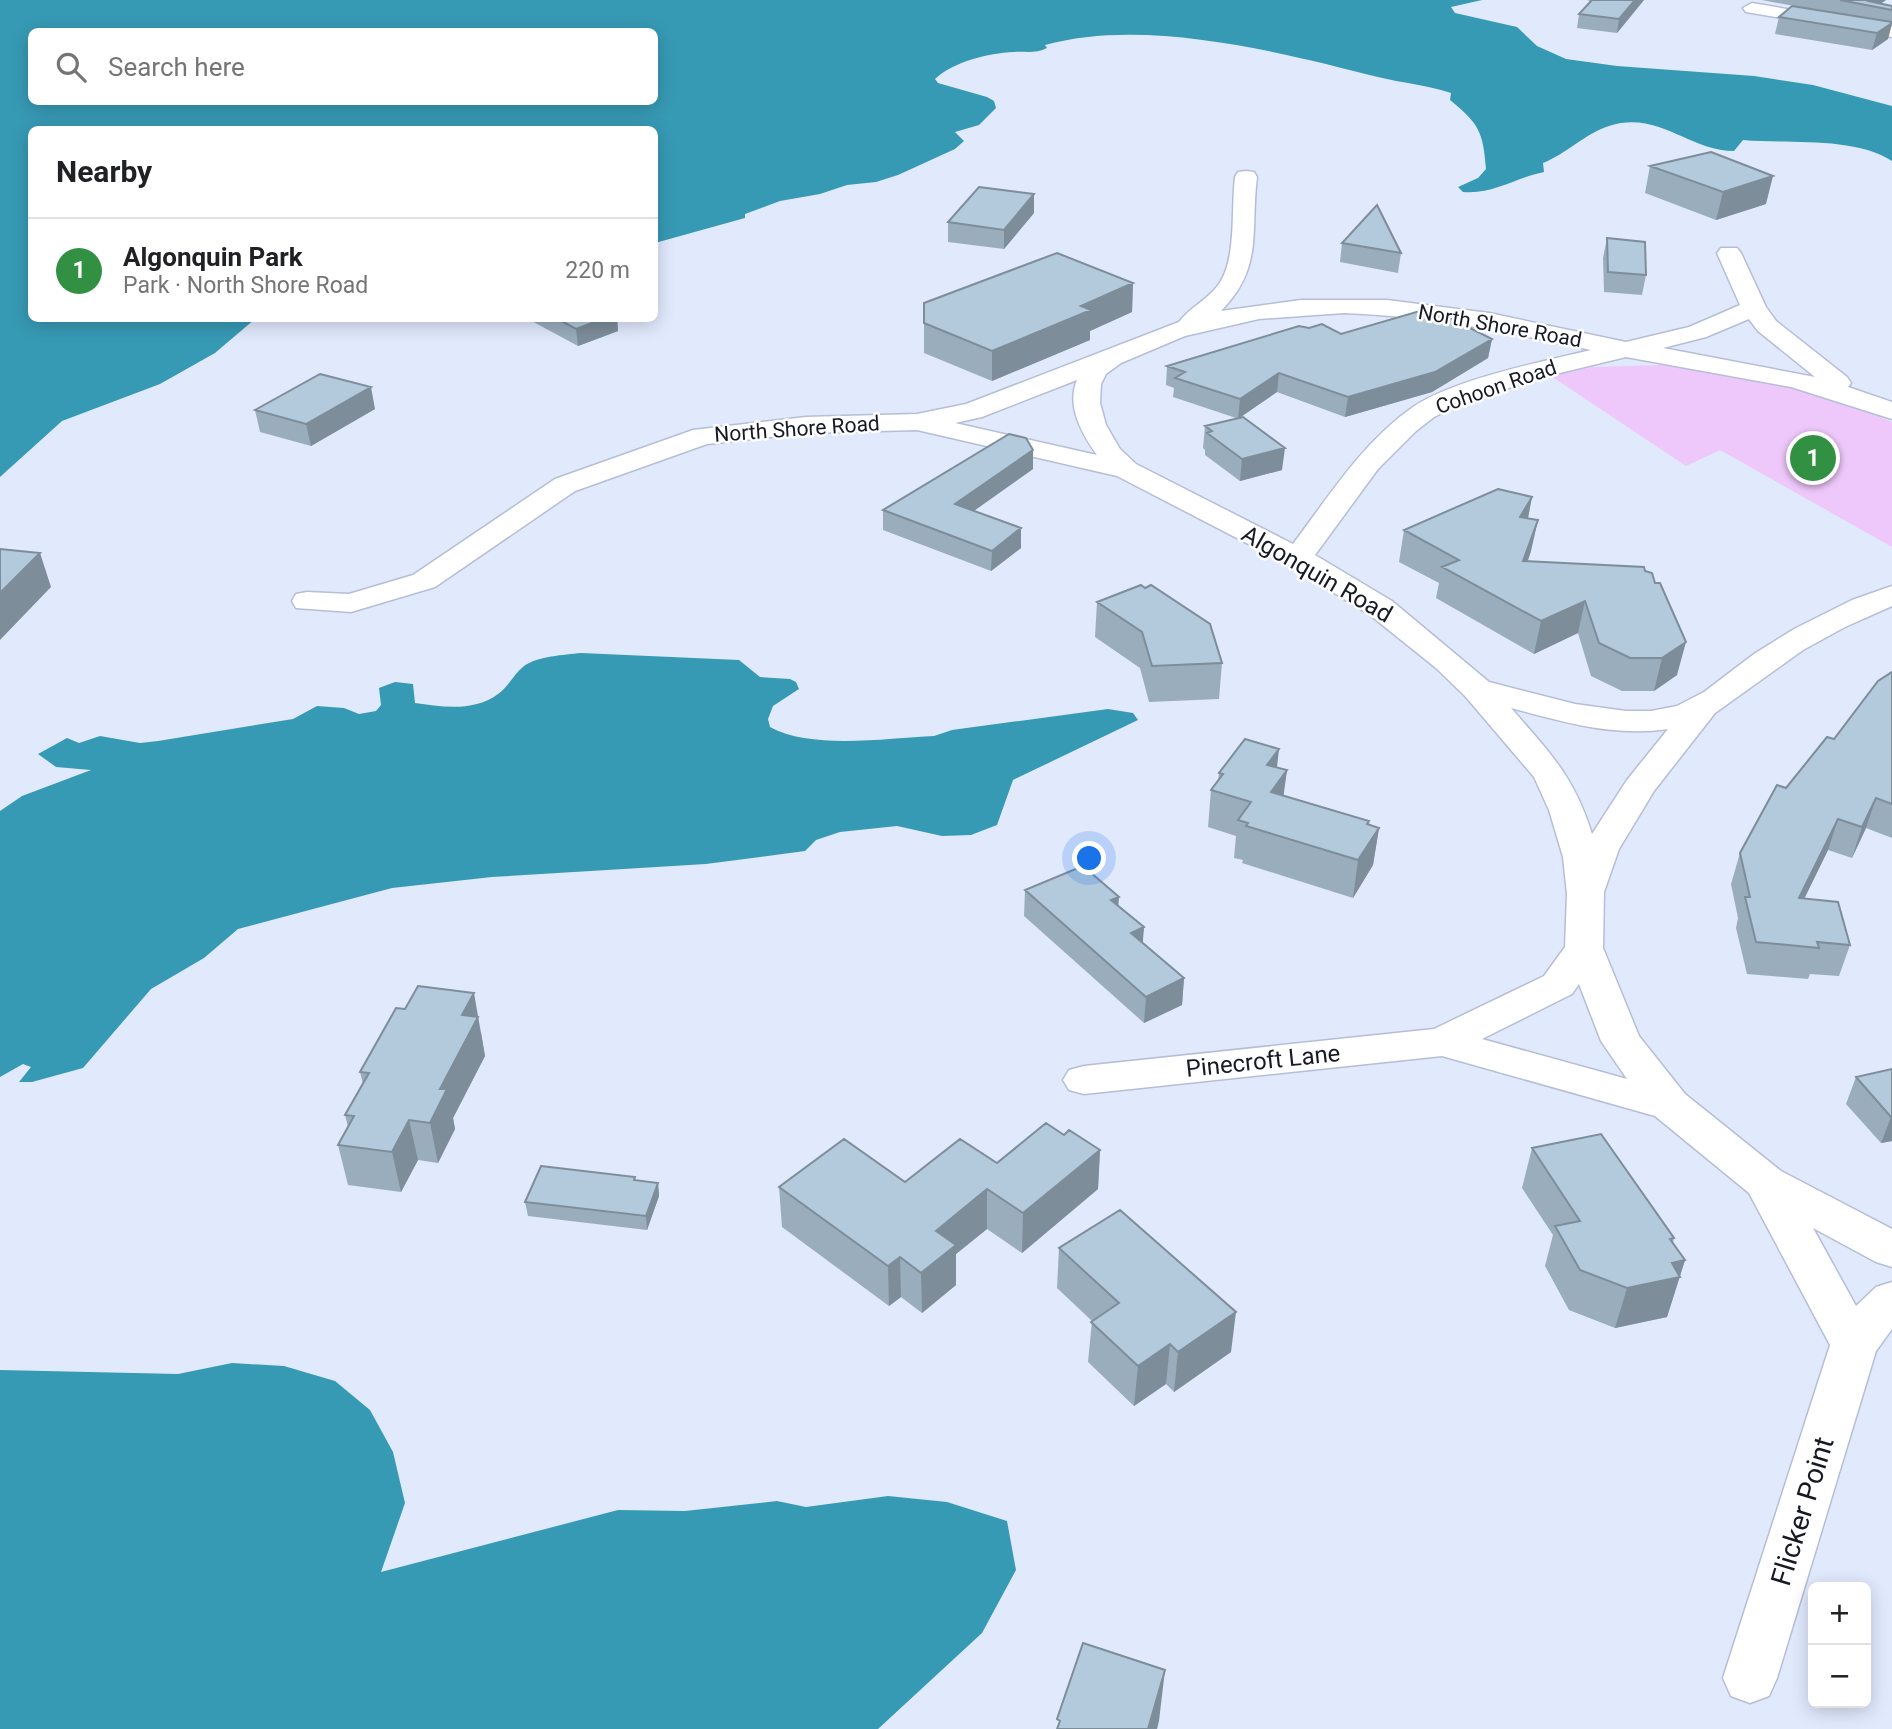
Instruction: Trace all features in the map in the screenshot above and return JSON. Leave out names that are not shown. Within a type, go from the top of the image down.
[{"type":"street","points":[[1752,8],[1892,32]]},
{"type":"street","points":[[1184,327],[1224,297],[1238,274],[1243,256],[1240,207],[1246,177]]},
{"type":"street","points":[[1729,253],[1754,308],[1767,326],[1852,394]]},
{"type":"street","points":[[1224,297],[1338,307]]},
{"type":"street","name":"North Shore Road","points":[[307,601],[351,603],[424,581],[565,485],[703,436],[806,425],[917,422],[973,411],[1184,327],[1241,315],[1338,307],[1419,310],[1469,317],[1776,375],[1852,394],[1892,411]]},
{"type":"street","name":"Cohoon Road","points":[[1298,558],[1368,463],[1406,425],[1425,411],[1454,397],[1531,372],[1697,332],[1754,308]]},
{"type":"street","points":[[1107,359],[1086,389],[1086,406],[1096,432],[1117,463],[1126,470]]},
{"type":"street","name":"Algonquin Road","points":[[917,422],[1126,470],[1298,558],[1381,608],[1447,661],[1477,689],[1550,774],[1567,810],[1581,857],[1586,894],[1584,948],[1621,1041],[1670,1105],[1766,1182],[1892,1250]]},
{"type":"street","points":[[1477,689],[1600,718],[1642,721],[1674,718],[1704,706],[1778,652],[1834,620],[1892,595]]},
{"type":"street","points":[[1586,894],[1601,849],[1639,787],[1704,706]]},
{"type":"street","name":"Pinecroft Lane","points":[[1084,1080],[1442,1042],[1558,985],[1584,948]]},
{"type":"street","name":"Pinecroft Lane","points":[[1442,1042],[1670,1105]]},
{"type":"street","points":[[1766,1182],[1854,1345]]},
{"type":"street","name":"Flicker Point","points":[[1750,1678],[1854,1345],[1878,1312],[1892,1300]]},
{"type":"shaded area","points":[[1663,365],[1780,384],[1837,400],[1892,422],[1892,547],[1720,450],[1686,466],[1551,376],[1593,367]]},
{"type":"water","points":[[0,0],[1482,0],[1451,7],[1455,13],[1517,27],[1537,46],[1566,59],[1617,66],[1754,76],[1813,85],[1892,106],[1892,161],[1876,153],[1840,144],[1743,140],[1734,151],[1717,149],[1658,127],[1627,122],[1592,133],[1543,163],[1544,172],[1494,189],[1463,192],[1458,187],[1478,178],[1486,169],[1485,156],[1478,129],[1450,100],[1451,93],[1212,41],[1168,36],[1084,37],[1045,45],[1047,48],[1039,51],[982,56],[951,68],[935,79],[938,83],[987,97],[994,101],[996,108],[979,125],[955,132],[964,141],[955,149],[876,182],[847,185],[820,194],[780,201],[745,214],[745,218],[658,242],[658,126],[28,126],[28,322],[251,322],[215,353],[160,384],[62,421],[0,477]]},
{"type":"water","points":[[581,653],[739,660],[760,677],[790,679],[796,682],[799,689],[773,706],[768,719],[770,727],[806,738],[850,741],[934,736],[952,730],[1108,709],[1133,713],[1138,720],[1013,780],[997,825],[971,835],[942,836],[897,826],[840,832],[816,840],[805,851],[706,864],[492,877],[392,888],[238,929],[204,958],[151,989],[83,1068],[32,1082],[19,1082],[31,1067],[23,1064],[0,1077],[0,811],[22,796],[91,770],[56,767],[38,754],[67,738],[79,743],[100,736],[140,743],[158,741],[293,719],[317,706],[344,708],[359,714],[376,711],[381,705],[379,688],[395,682],[413,684],[415,703],[447,707],[479,704],[498,694],[520,669],[536,660]]},
{"type":"water","points":[[232,1363],[284,1366],[335,1381],[370,1410],[393,1452],[405,1503],[381,1572],[618,1510],[685,1511],[777,1501],[806,1507],[888,1496],[947,1502],[1007,1521],[1016,1570],[982,1633],[878,1729],[0,1729],[0,1370],[178,1374]]},
{"type":"building","points":[[1592,0],[1635,0],[1619,19],[1579,14]]},
{"type":"building","points":[[1840,0],[1869,0],[1892,6],[1892,10]]},
{"type":"building","points":[[1792,6],[1892,23],[1877,33],[1779,17]]},
{"type":"building","points":[[1711,152],[1773,176],[1723,192],[1650,166]]},
{"type":"building","points":[[979,187],[1034,194],[1004,230],[948,222]]},
{"type":"building","points":[[1377,205],[1401,253],[1342,243]]},
{"type":"building","points":[[1607,238],[1645,242],[1646,275],[1608,272]]},
{"type":"building","points":[[1057,253],[1133,283],[1081,306],[1091,310],[992,351],[924,323],[924,303]]},
{"type":"building","points":[[1430,308],[1492,339],[1435,372],[1348,397],[1279,373],[1240,399],[1175,378],[1185,372],[1167,366],[1299,326],[1309,328],[1322,324],[1341,334]]},
{"type":"building","points":[[563,322],[594,322],[576,329]]},
{"type":"building","points":[[320,374],[371,387],[306,424],[255,410]]},
{"type":"building","points":[[1243,417],[1285,448],[1242,459],[1207,433],[1212,431],[1205,426]]},
{"type":"building","points":[[1009,434],[1026,438],[1033,450],[955,504],[1021,528],[992,551],[883,510]]},
{"type":"building","points":[[1498,489],[1532,497],[1520,517],[1538,520],[1523,561],[1644,567],[1645,571],[1652,573],[1655,583],[1660,583],[1686,642],[1662,658],[1630,658],[1599,643],[1585,601],[1541,621],[1442,567],[1459,560],[1404,530]]},
{"type":"building","points":[[0,549],[40,553],[0,593]]},
{"type":"building","points":[[1141,585],[1145,588],[1151,585],[1210,624],[1222,663],[1152,666],[1142,632],[1097,602]]},
{"type":"building","points":[[1892,672],[1892,804],[1876,798],[1862,827],[1838,819],[1799,898],[1838,902],[1850,945],[1817,942],[1819,948],[1756,942],[1745,897],[1750,897],[1740,853],[1777,785],[1786,788],[1827,737],[1834,739],[1878,681]]},
{"type":"building","points":[[1245,739],[1279,749],[1267,765],[1287,770],[1271,792],[1369,821],[1367,824],[1379,828],[1358,860],[1246,826],[1248,823],[1238,820],[1251,802],[1211,790],[1223,774],[1219,773]]},
{"type":"building","points":[[1083,866],[1119,897],[1111,900],[1144,927],[1131,933],[1184,978],[1146,997],[1025,890]]},
{"type":"building","points":[[418,986],[474,993],[462,1015],[478,1017],[440,1089],[447,1089],[430,1123],[409,1120],[392,1152],[338,1145],[354,1116],[345,1115],[369,1073],[360,1072],[396,1008],[405,1009]]},
{"type":"building","points":[[1892,1069],[1892,1116],[1891,1117],[1856,1077]]},
{"type":"building","points":[[1046,1123],[1064,1135],[1069,1130],[1100,1150],[1023,1213],[987,1189],[936,1231],[956,1245],[921,1273],[900,1257],[888,1266],[779,1187],[844,1139],[905,1182],[960,1139],[997,1163]]},
{"type":"building","points":[[1601,1134],[1674,1238],[1670,1239],[1685,1260],[1672,1263],[1680,1277],[1627,1288],[1580,1270],[1555,1226],[1580,1221],[1532,1148]]},
{"type":"building","points":[[541,1166],[635,1177],[634,1180],[658,1183],[646,1216],[525,1202]]},
{"type":"building","points":[[1120,1210],[1236,1312],[1178,1352],[1170,1344],[1138,1366],[1091,1322],[1119,1303],[1059,1248]]},
{"type":"building","points":[[1083,1643],[1165,1670],[1148,1729],[1057,1729],[1060,1721],[1057,1719]]},
{"type":"place","name":"Algonquin Park","points":[[1813,458]]}]
